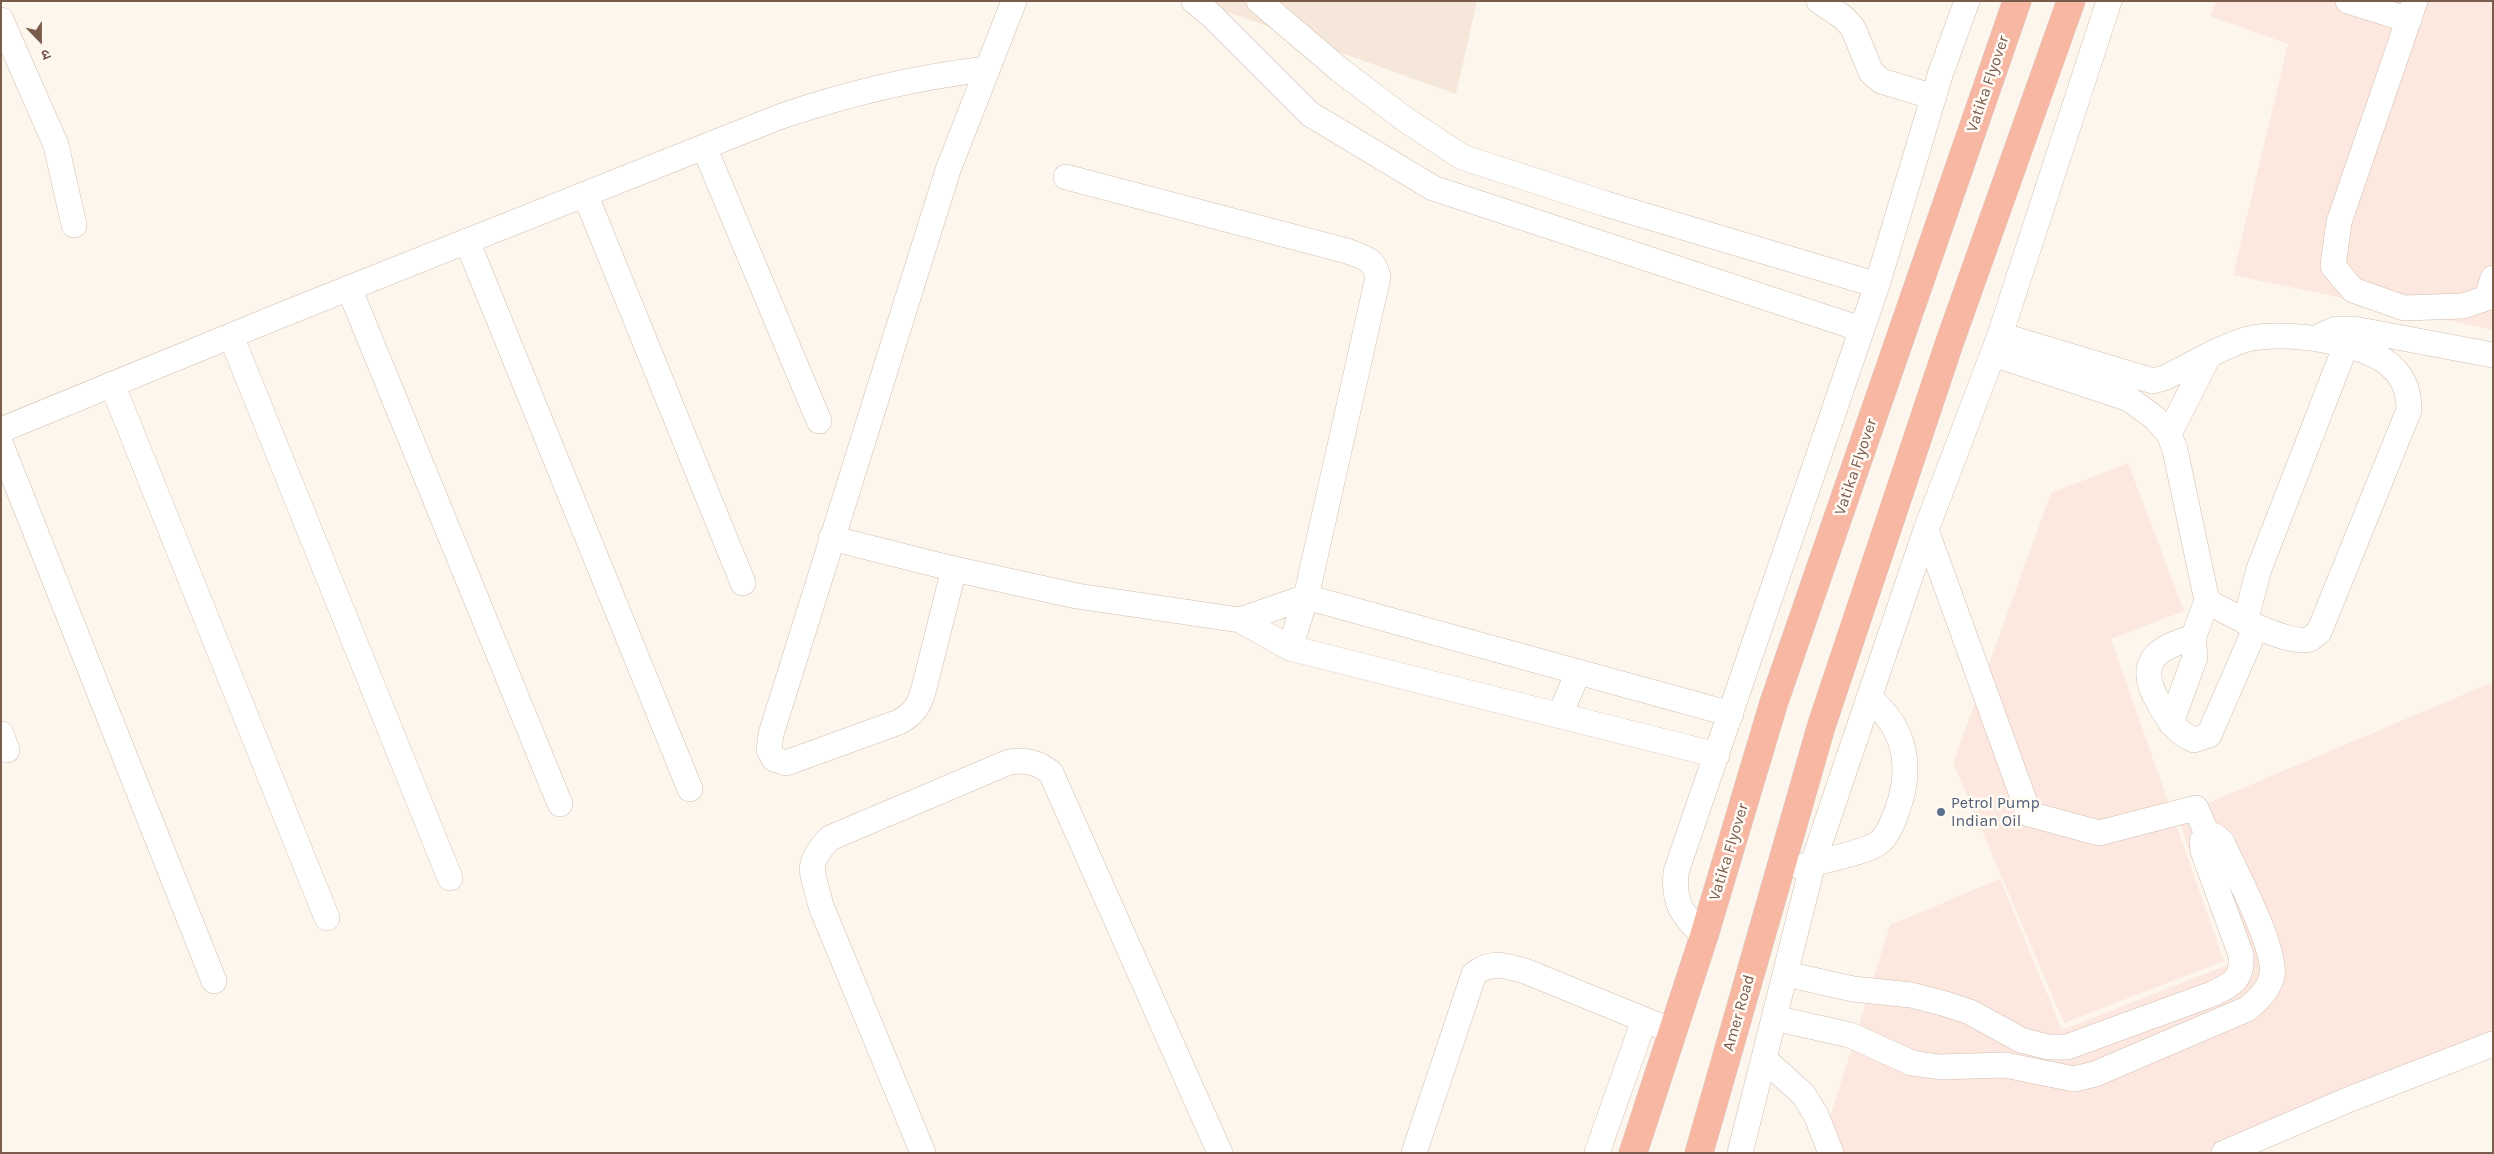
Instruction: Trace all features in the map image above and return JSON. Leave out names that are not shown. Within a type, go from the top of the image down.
[{"type":"highway","name":"Vatika Flyover","points":[[1633,1153],[1704,936],[1774,702],[2017,1]]},
{"type":"highway","points":[[1779,873],[1821,727],[1949,344],[2071,1]]},
{"type":"highway","name":"Amer Road","points":[[1699,1153],[1779,873]]},
{"type":"street","points":[[954,569],[921,698],[912,715],[899,722],[786,763],[774,759],[769,750],[771,734],[831,538],[948,170],[1014,1]]},
{"type":"street","points":[[1194,1],[1212,16],[1310,114],[1433,188],[1861,328]]},
{"type":"street","points":[[1258,1],[1340,70],[1406,120],[1462,157],[1606,204],[1877,284]]},
{"type":"street","points":[[1819,1],[1844,18],[1853,28],[1871,72],[1881,81],[1934,97]]},
{"type":"street","points":[[1704,936],[1687,920],[1674,891],[1676,872],[1877,284],[1934,97],[1967,1]]},
{"type":"street","points":[[1740,1153],[1813,863],[1926,530],[1997,344],[2110,1]]},
{"type":"street","points":[[2348,1],[2412,11],[2339,222],[2333,266],[2353,290],[2404,308],[2464,306],[2487,298],[2493,278]]},
{"type":"street","points":[[1,20],[56,145],[74,225]]},
{"type":"street","points":[[1,430],[466,241],[816,104],[915,80],[987,69]]},
{"type":"street","points":[[704,147],[819,421]]},
{"type":"street","points":[[1066,177],[1347,251],[1367,259],[1375,265],[1378,277],[1306,597],[1290,648]]},
{"type":"street","points":[[585,194],[743,583]]},
{"type":"street","points":[[466,241],[690,789]]},
{"type":"street","points":[[349,288],[560,804]]},
{"type":"street","points":[[2313,339],[2336,329],[2354,328],[2493,355]]},
{"type":"street","points":[[1997,344],[2153,381],[2208,358],[2229,346],[2270,335],[2313,339],[2346,345],[2378,356],[2395,369],[2409,392],[2410,410],[2319,632],[2309,639],[2295,638],[2250,624],[2207,602]]},
{"type":"street","points":[[231,336],[450,878]]},
{"type":"street","points":[[1997,344],[2128,399],[2155,418],[2169,434],[2175,450],[2207,602],[2193,638],[2194,657],[2171,723]]},
{"type":"street","points":[[2193,638],[2163,648],[2150,664],[2148,682],[2171,723],[2184,736],[2194,740],[2209,735],[2250,624],[2259,569],[2346,345]]},
{"type":"street","points":[[2169,434],[2208,358]]},
{"type":"street","points":[[112,384],[327,918]]},
{"type":"street","points":[[1,445],[214,981]]},
{"type":"street","points":[[1926,530],[2029,814],[2099,833],[2196,808],[2207,834]]},
{"type":"street","points":[[831,538],[954,569],[1077,596],[1240,620],[1290,648],[1717,754]]},
{"type":"street","points":[[1240,620],[1306,597],[1731,714]]},
{"type":"street","points":[[1560,715],[1578,672]]},
{"type":"street","points":[[1779,873],[1856,852],[1880,842],[1891,828],[1904,792],[1903,745],[1888,716],[1869,698]]},
{"type":"street","points":[[922,1153],[821,906],[811,864],[816,852],[830,838],[1010,762],[1025,760],[1041,765],[1052,773],[1220,1153]]},
{"type":"street","points":[[1786,974],[1853,989],[1911,996],[1946,1004],[1970,1012],[2032,1044],[2067,1047],[2212,994],[2228,986],[2237,978],[2242,968],[2241,955],[2203,851],[2202,841],[2207,834]]},
{"type":"street","points":[[1774,1018],[1850,1035],[1912,1063],[1940,1067],[2004,1065],[2074,1079],[2095,1074],[2186,1036],[2247,1009],[2260,1000],[2272,975],[2272,962],[2264,937],[2222,842],[2215,836],[2207,834]]},
{"type":"street","points":[[1414,1153],[1474,974],[1485,965],[1502,965],[1526,971],[1672,1032]]},
{"type":"street","points":[[1597,1153],[1644,1020]]},
{"type":"street","points":[[2224,1153],[2350,1098],[2493,1044]]},
{"type":"street","points":[[1764,1059],[1803,1094],[1816,1115],[1831,1153]]},
{"type":"shaded area","points":[[1197,1],[1477,1],[1456,94]]},
{"type":"shaded area","points":[[2216,1],[2493,1],[2493,330],[2233,275],[2288,44],[2210,16]]},
{"type":"shaded area","points":[[2128,463],[2184,611],[2111,639],[2224,961],[2064,1023],[1953,763],[2051,493]]},
{"type":"shaded area","points":[[2493,682],[2493,1056],[2249,1153],[1819,1153],[1890,925],[2000,879],[2062,1030],[2230,964],[2177,816]]},
{"type":"place","name":"Petrol Pump Indian Oil","points":[[1941,812]]}]
